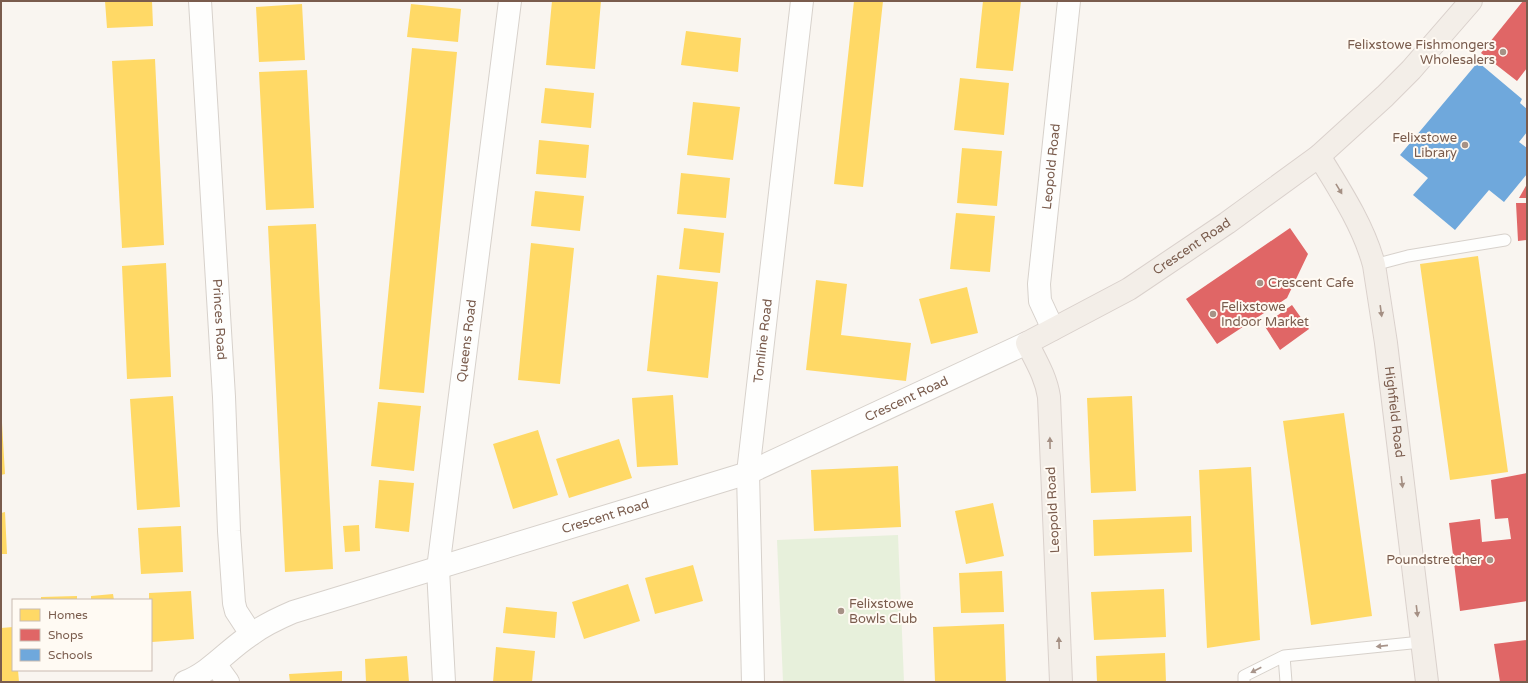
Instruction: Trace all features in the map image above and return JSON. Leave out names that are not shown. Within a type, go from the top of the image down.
[{"type":"main road","name":"Crescent Road","points":[[1027,343],[1129,289],[1227,223],[1319,156],[1406,76],[1471,1]]},
{"type":"main road","name":"Highfield Road","points":[[1319,156],[1352,211],[1371,252],[1374,265],[1387,351],[1427,682]]},
{"type":"main road","name":"Leopold Road","points":[[1027,343],[1042,372],[1047,385],[1049,398],[1061,682]]},
{"type":"street","name":"Princes Road","points":[[200,1],[224,397],[229,532],[234,604],[236,611],[251,634]]},
{"type":"street","name":"Queens Road","points":[[444,682],[438,568],[510,1]]},
{"type":"street","name":"Tomline Road","points":[[754,682],[748,473],[802,1]]},
{"type":"street","name":"Leopold Road","points":[[1053,330],[1040,301],[1038,284],[1069,1]]},
{"type":"street","name":"Crescent Road","points":[[185,682],[198,676],[251,634],[292,612],[748,473],[1027,343]]},
{"type":"street","points":[[214,664],[228,682]]},
{"type":"lane","points":[[1374,265],[1408,256],[1505,240]]},
{"type":"lane","points":[[1244,682],[1244,676],[1284,656],[1421,642]]},
{"type":"lane","points":[[1284,656],[1286,682]]},
{"type":"green space","name":"Felixstowe Bowls Club","points":[[898,535],[904,682],[783,682],[777,540]]},
{"type":"building: Homes","points":[[105,1],[152,1],[153,26],[107,28]]},
{"type":"building: Homes","points":[[552,1],[601,1],[595,69],[546,65]]},
{"type":"building: Homes","points":[[854,1],[883,1],[863,187],[834,184]]},
{"type":"building: Homes","points":[[983,1],[1021,1],[1013,71],[976,68]]},
{"type":"building: Homes","points":[[302,4],[305,60],[259,62],[256,7]]},
{"type":"building: Homes","points":[[411,4],[461,9],[458,42],[407,37]]},
{"type":"building: Homes","points":[[686,31],[741,38],[738,72],[681,65]]},
{"type":"building: Homes","points":[[412,48],[457,52],[424,393],[379,389]]},
{"type":"building: Homes","points":[[155,59],[164,245],[122,248],[112,61]]},
{"type":"building: Homes","points":[[307,70],[314,208],[266,210],[259,72]]},
{"type":"building: Homes","points":[[960,78],[1009,83],[1004,135],[954,130]]},
{"type":"building: Homes","points":[[545,88],[594,93],[591,128],[541,123]]},
{"type":"building: Homes","points":[[693,102],[740,107],[733,160],[687,155]]},
{"type":"building: Homes","points":[[539,140],[589,145],[586,178],[536,174]]},
{"type":"building: Homes","points":[[962,148],[1002,151],[997,206],[957,203]]},
{"type":"building: Homes","points":[[681,173],[730,178],[726,218],[677,214]]},
{"type":"building: Homes","points":[[535,191],[584,196],[580,231],[531,226]]},
{"type":"building: Homes","points":[[956,213],[995,216],[990,272],[950,269]]},
{"type":"building: Homes","points":[[316,224],[333,569],[285,572],[268,226]]},
{"type":"building: Homes","points":[[684,228],[724,233],[720,273],[679,269]]},
{"type":"building: Homes","points":[[531,243],[574,248],[560,384],[518,380]]},
{"type":"building: Homes","points":[[1478,256],[1508,472],[1450,480],[1420,264]]},
{"type":"building: Homes","points":[[166,263],[171,377],[127,379],[122,266]]},
{"type":"building: Homes","points":[[657,275],[718,282],[708,378],[647,371]]},
{"type":"building: Homes","points":[[816,280],[847,284],[841,335],[911,343],[906,381],[806,370]]},
{"type":"building: Homes","points":[[967,287],[978,333],[931,344],[919,299]]},
{"type":"building: Homes","points":[[673,395],[678,465],[637,467],[632,398]]},
{"type":"building: Homes","points":[[173,396],[180,507],[137,510],[130,399]]},
{"type":"building: Homes","points":[[1132,396],[1136,491],[1091,493],[1087,398]]},
{"type":"building: Homes","points":[[378,402],[421,406],[414,471],[371,466]]},
{"type":"building: Homes","points":[[1344,413],[1372,616],[1311,625],[1283,421]]},
{"type":"building: Homes","points":[[1,423],[5,474],[1,475]]},
{"type":"building: Homes","points":[[538,430],[558,495],[513,509],[493,444]]},
{"type":"building: Homes","points":[[619,439],[632,478],[569,498],[556,459]]},
{"type":"building: Homes","points":[[898,466],[901,527],[814,531],[811,470]]},
{"type":"building: Homes","points":[[1251,467],[1260,640],[1207,648],[1199,470]]},
{"type":"building: Homes","points":[[379,480],[414,483],[409,532],[375,528]]},
{"type":"building: Homes","points":[[993,503],[1004,556],[966,564],[955,511]]},
{"type":"building: Homes","points":[[5,512],[7,554],[1,554],[1,513]]},
{"type":"building: Homes","points":[[1191,516],[1192,552],[1094,556],[1093,520]]},
{"type":"building: Homes","points":[[359,525],[360,551],[345,552],[343,526]]},
{"type":"building: Homes","points":[[181,526],[183,572],[141,574],[138,528]]},
{"type":"building: Homes","points":[[693,565],[703,601],[655,614],[645,578]]},
{"type":"building: Homes","points":[[1002,571],[1004,612],[961,613],[959,573]]},
{"type":"building: Homes","points":[[628,584],[640,621],[584,639],[572,602]]},
{"type":"building: Homes","points":[[1164,589],[1166,637],[1094,640],[1091,592]]},
{"type":"building: Homes","points":[[191,591],[194,639],[152,642],[152,599],[149,599],[149,593]]},
{"type":"building: Homes","points":[[113,594],[114,599],[91,599],[91,596]]},
{"type":"building: Homes","points":[[77,596],[77,599],[41,599],[41,597]]},
{"type":"building: Homes","points":[[506,607],[557,612],[555,638],[503,633]]},
{"type":"building: Homes","points":[[1004,624],[1006,682],[935,682],[933,627]]},
{"type":"building: Homes","points":[[12,627],[12,671],[18,671],[19,682],[1,682],[1,628]]},
{"type":"building: Homes","points":[[496,647],[535,651],[532,682],[493,682]]},
{"type":"building: Homes","points":[[1165,653],[1166,682],[1097,682],[1096,656]]},
{"type":"building: Homes","points":[[407,656],[409,682],[366,682],[365,659]]},
{"type":"building: Homes","points":[[342,671],[342,682],[290,682],[289,674]]},
{"type":"building: Shops","points":[[1523,1],[1527,1],[1527,68],[1517,81],[1481,53]]},
{"type":"building: Shops","points":[[1527,184],[1527,198],[1519,198]]},
{"type":"building: Shops","points":[[1516,203],[1527,203],[1527,240],[1518,241]]},
{"type":"building: Shops","points":[[1290,228],[1308,254],[1287,298],[1217,344],[1186,299]]},
{"type":"building: Shops","points":[[1292,305],[1309,329],[1280,350],[1264,325]]},
{"type":"building: Shops","points":[[1527,473],[1527,601],[1460,611],[1449,523],[1480,519],[1482,542],[1511,539],[1508,518],[1495,519],[1491,480]]},
{"type":"building: Shops","points":[[1527,640],[1527,682],[1500,682],[1494,644]]},
{"type":"building: Schools","name":"Felixstowe Library","points":[[1478,62],[1522,99],[1520,103],[1527,109],[1527,132],[1519,142],[1527,148],[1527,174],[1504,202],[1489,190],[1455,230],[1413,195],[1428,178],[1400,155]]},
{"type":"place","name":"Felixstowe Fishmongers Wholesalers","points":[[1503,52]]},
{"type":"place","name":"Felixstowe Library","points":[[1465,145]]},
{"type":"place","name":"Crescent Cafe","points":[[1260,283]]},
{"type":"place","name":"Felixstowe Indoor Market","points":[[1213,314]]},
{"type":"place","name":"Poundstretcher","points":[[1490,560]]},
{"type":"place","name":"Felixstowe Bowls Club","points":[[841,611]]}]
